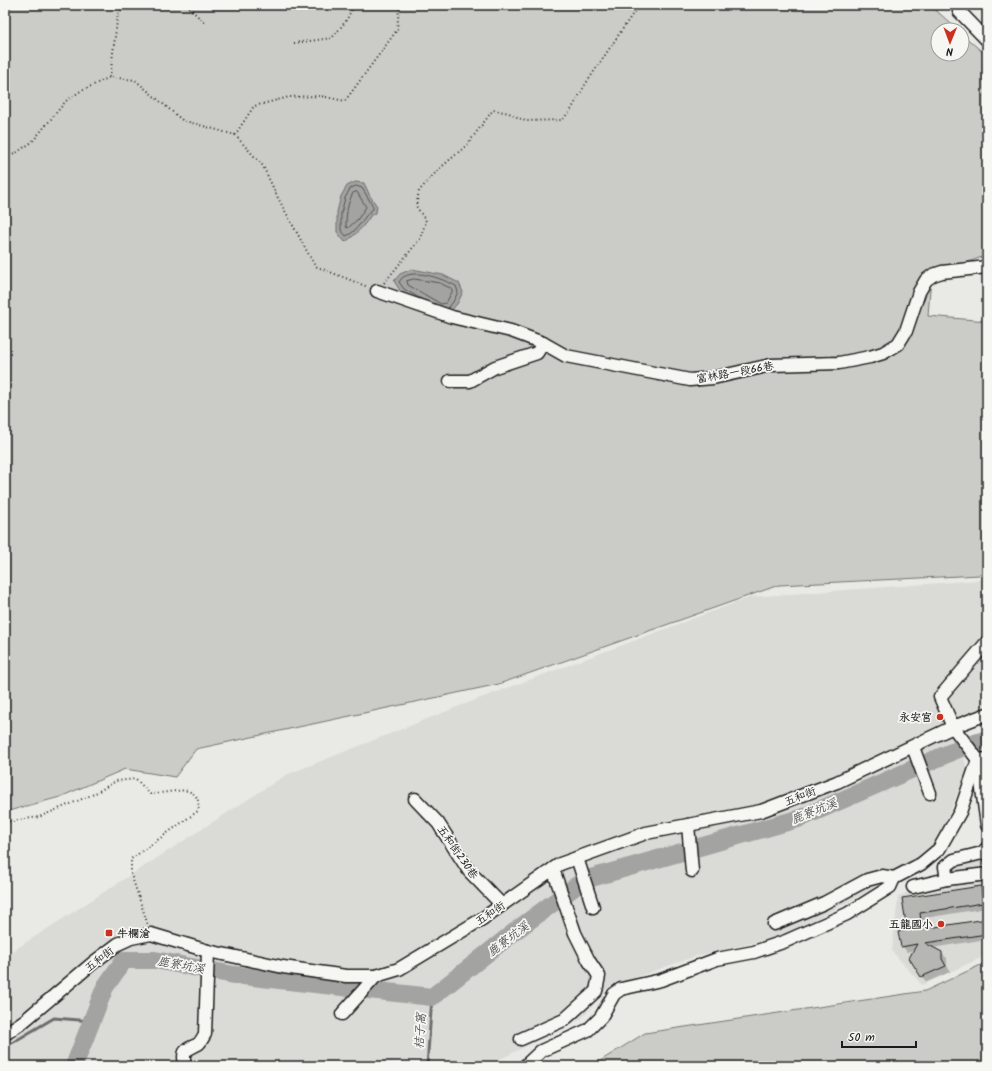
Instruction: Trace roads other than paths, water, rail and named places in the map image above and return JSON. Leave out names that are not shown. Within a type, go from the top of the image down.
[{"type":"street","points":[[962,5],[959,11],[987,40]]},
{"type":"street","name":"富林路一段66巷","points":[[377,291],[452,317],[511,331],[543,343],[566,356],[690,380],[713,378],[771,365],[839,363],[883,353],[898,344],[906,331],[919,292],[926,280],[942,272],[987,267]]},
{"type":"street","points":[[450,381],[470,381],[495,367],[537,353],[543,343]]},
{"type":"street","points":[[987,642],[940,697],[953,727],[983,759],[987,825]]},
{"type":"street","name":"五和街","points":[[5,1034],[24,1022],[94,962],[118,944],[131,938],[151,934],[208,951],[282,967],[346,976],[376,976],[398,969],[482,919],[560,864],[646,834],[761,811],[837,782],[953,727],[987,714]]},
{"type":"street","points":[[913,746],[930,793]]},
{"type":"street","points":[[774,924],[824,903],[867,880],[882,876],[894,878],[921,864],[939,849],[960,812],[983,759]]},
{"type":"street","name":"五和街230巷","points":[[415,799],[438,823],[469,871],[502,905]]},
{"type":"street","points":[[688,825],[692,871]]},
{"type":"street","points":[[947,879],[946,867],[954,860],[982,853],[987,848]]},
{"type":"street","points":[[576,858],[593,907]]},
{"type":"street","points":[[521,1039],[564,1020],[596,991],[599,976],[589,961],[575,933],[553,870]]},
{"type":"street","points":[[914,887],[947,879],[987,874]]},
{"type":"street","points":[[525,1066],[541,1051],[588,1030],[601,1017],[614,994],[621,989],[661,980],[717,959],[754,952],[786,941],[847,914],[890,887],[894,878]]},
{"type":"street","points":[[185,1066],[184,1053],[187,1048],[199,1043],[205,1034],[208,951]]},
{"type":"street","points":[[342,1014],[376,976]]},
{"type":"water","points":[[355,182],[364,183],[377,206],[376,213],[371,215],[360,230],[345,242],[337,232],[337,212],[341,196],[347,186]]},
{"type":"water","points":[[412,269],[443,275],[459,283],[463,292],[457,304],[450,312],[412,299],[401,292],[394,281],[400,274]]},
{"type":"waterway","name":"鹿寮坑溪","points":[[74,1066],[105,987],[124,960],[155,960],[234,975],[432,997],[518,929],[584,880],[801,818],[963,747],[987,739]]},
{"type":"waterway","name":"桔子窩","points":[[427,1066],[432,997]]},
{"type":"waterway","points":[[5,1047],[54,1018],[92,1021]]},
{"type":"place","name":"永安宮","points":[[940,717]]},
{"type":"place","name":"五龍國小","points":[[941,924]]},
{"type":"place","name":"牛欄滄","points":[[109,933]]}]
